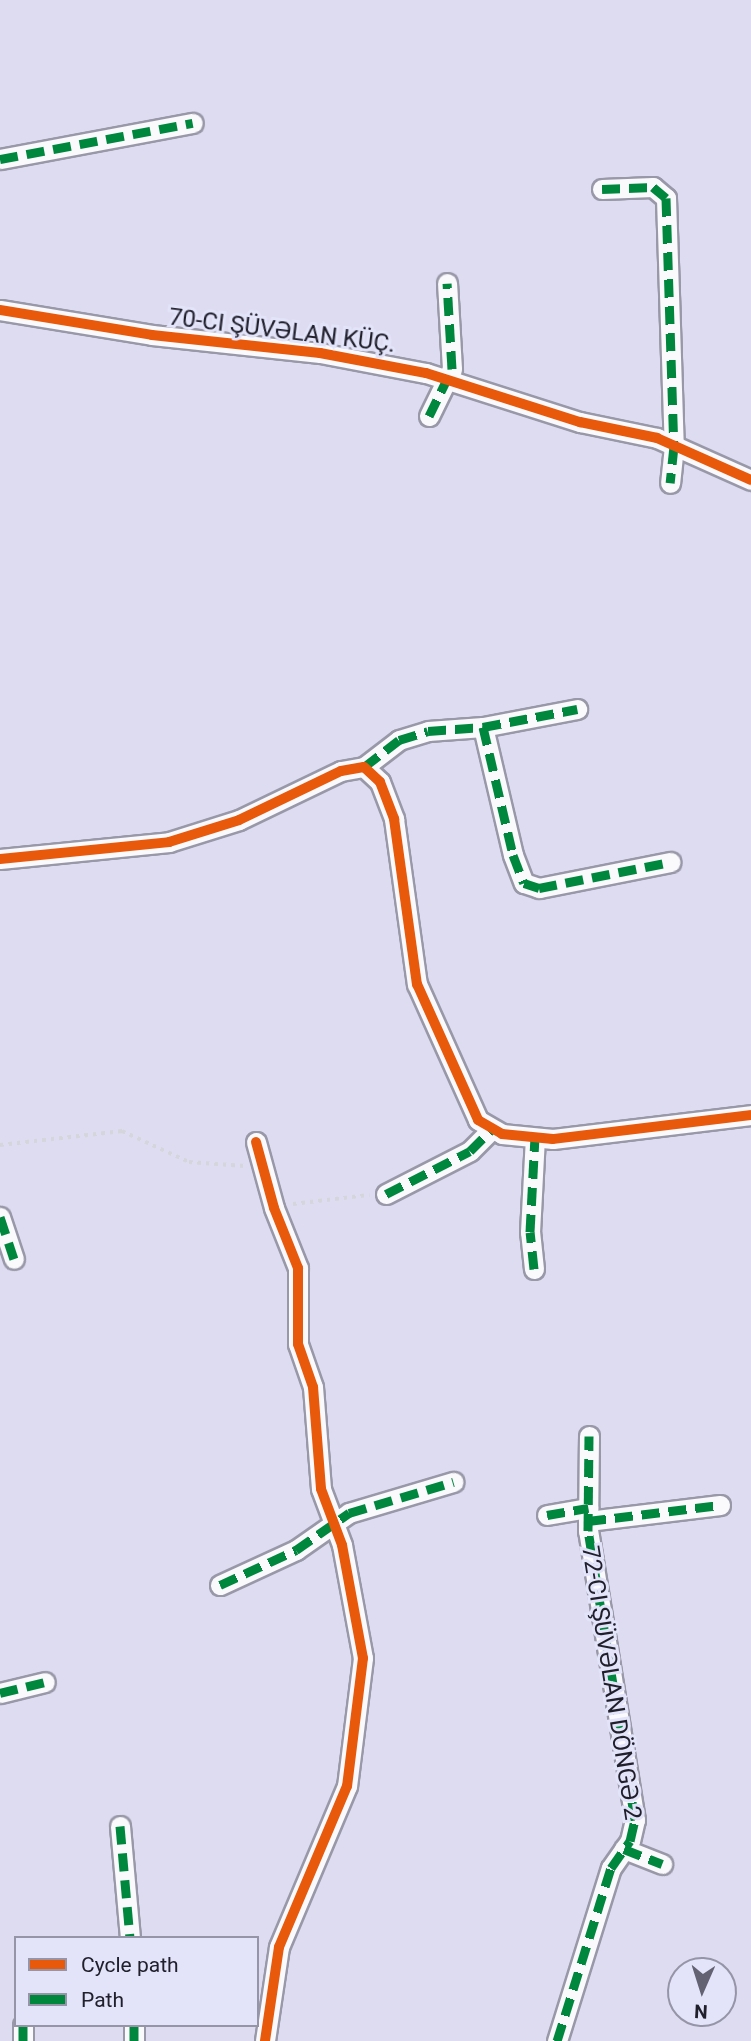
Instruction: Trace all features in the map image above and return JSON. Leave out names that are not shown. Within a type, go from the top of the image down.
[{"type":"street","points":[[0,159],[193,123]]},
{"type":"street","points":[[602,189],[653,187],[666,198],[674,446],[670,483]]},
{"type":"street","points":[[429,416],[448,379],[453,354],[447,283]]},
{"type":"street","name":"70-CI ŞÜVƏLAN KÜÇ.","points":[[0,310],[152,335],[320,353],[448,379],[513,403],[674,446],[751,480]]},
{"type":"street","points":[[0,859],[169,842],[239,820],[341,771],[364,766],[399,740],[449,727],[483,727],[577,709]]},
{"type":"street","points":[[483,727],[507,835],[524,883],[539,888],[670,862]]},
{"type":"street","points":[[364,766],[380,782],[394,819],[417,984],[472,1111],[491,1130],[535,1138],[583,1138],[751,1115]]},
{"type":"street","points":[[386,1194],[470,1151],[491,1130]]},
{"type":"street","points":[[534,1269],[530,1232],[535,1138]]},
{"type":"street","points":[[256,1142],[274,1208],[298,1268],[300,1359],[313,1387],[321,1489],[335,1525],[363,1658],[356,1738],[347,1786],[279,1947],[265,2041]]},
{"type":"street","points":[[0,1217],[14,1259]]},
{"type":"street","name":"72-CI ŞÜVƏLAN DÖNGƏ 2","points":[[557,2041],[611,1868],[634,1832],[635,1820],[588,1514],[589,1436]]},
{"type":"street","points":[[220,1585],[296,1550],[370,1505],[453,1482]]},
{"type":"street","points":[[547,1515],[720,1505]]},
{"type":"street","points":[[0,1693],[45,1682]]},
{"type":"street","points":[[120,1826],[130,1936]]},
{"type":"street","points":[[624,1849],[662,1864]]},
{"type":"path","points":[[0,1145],[122,1131],[189,1162],[261,1163]]},
{"type":"path","points":[[274,1208],[386,1194]]},
{"type":"marked path","points":[[0,159],[193,123]]},
{"type":"marked path","points":[[602,189],[653,187],[666,198],[674,446],[670,483]]},
{"type":"marked path","points":[[429,416],[452,369],[447,283]]},
{"type":"marked path","points":[[364,767],[399,740],[428,731],[483,727],[577,709]]},
{"type":"marked path","points":[[483,727],[513,855],[524,883],[539,888],[670,862]]},
{"type":"marked path","points":[[386,1194],[470,1151],[491,1130]]},
{"type":"marked path","points":[[534,1269],[530,1232],[535,1138]]},
{"type":"marked path","points":[[0,1217],[14,1259]]},
{"type":"marked path","points":[[557,2041],[611,1868],[630,1841],[635,1820],[588,1531],[589,1436]]},
{"type":"marked path","points":[[220,1585],[296,1550],[349,1513],[453,1482]]},
{"type":"marked path","points":[[588,1521],[720,1505]]},
{"type":"marked path","points":[[547,1515],[588,1508]]},
{"type":"marked path","points":[[0,1693],[45,1682]]},
{"type":"marked path","points":[[120,1826],[130,1936]]},
{"type":"marked path","points":[[624,1849],[662,1864]]},
{"type":"marked path","points":[[23,2027],[23,2041]]},
{"type":"marked path","points":[[134,2027],[134,2041]]},
{"type":"cycle path","points":[[0,310],[152,335],[320,353],[426,373],[580,422],[657,438],[751,480]]},
{"type":"cycle path","points":[[0,859],[169,842],[239,820],[341,771],[364,767],[380,782],[394,819],[417,984],[478,1120],[502,1134],[553,1139],[751,1115]]},
{"type":"cycle path","points":[[256,1142],[274,1208],[298,1268],[298,1344],[313,1387],[321,1489],[342,1545],[363,1658],[347,1786],[279,1947],[265,2041]]}]
